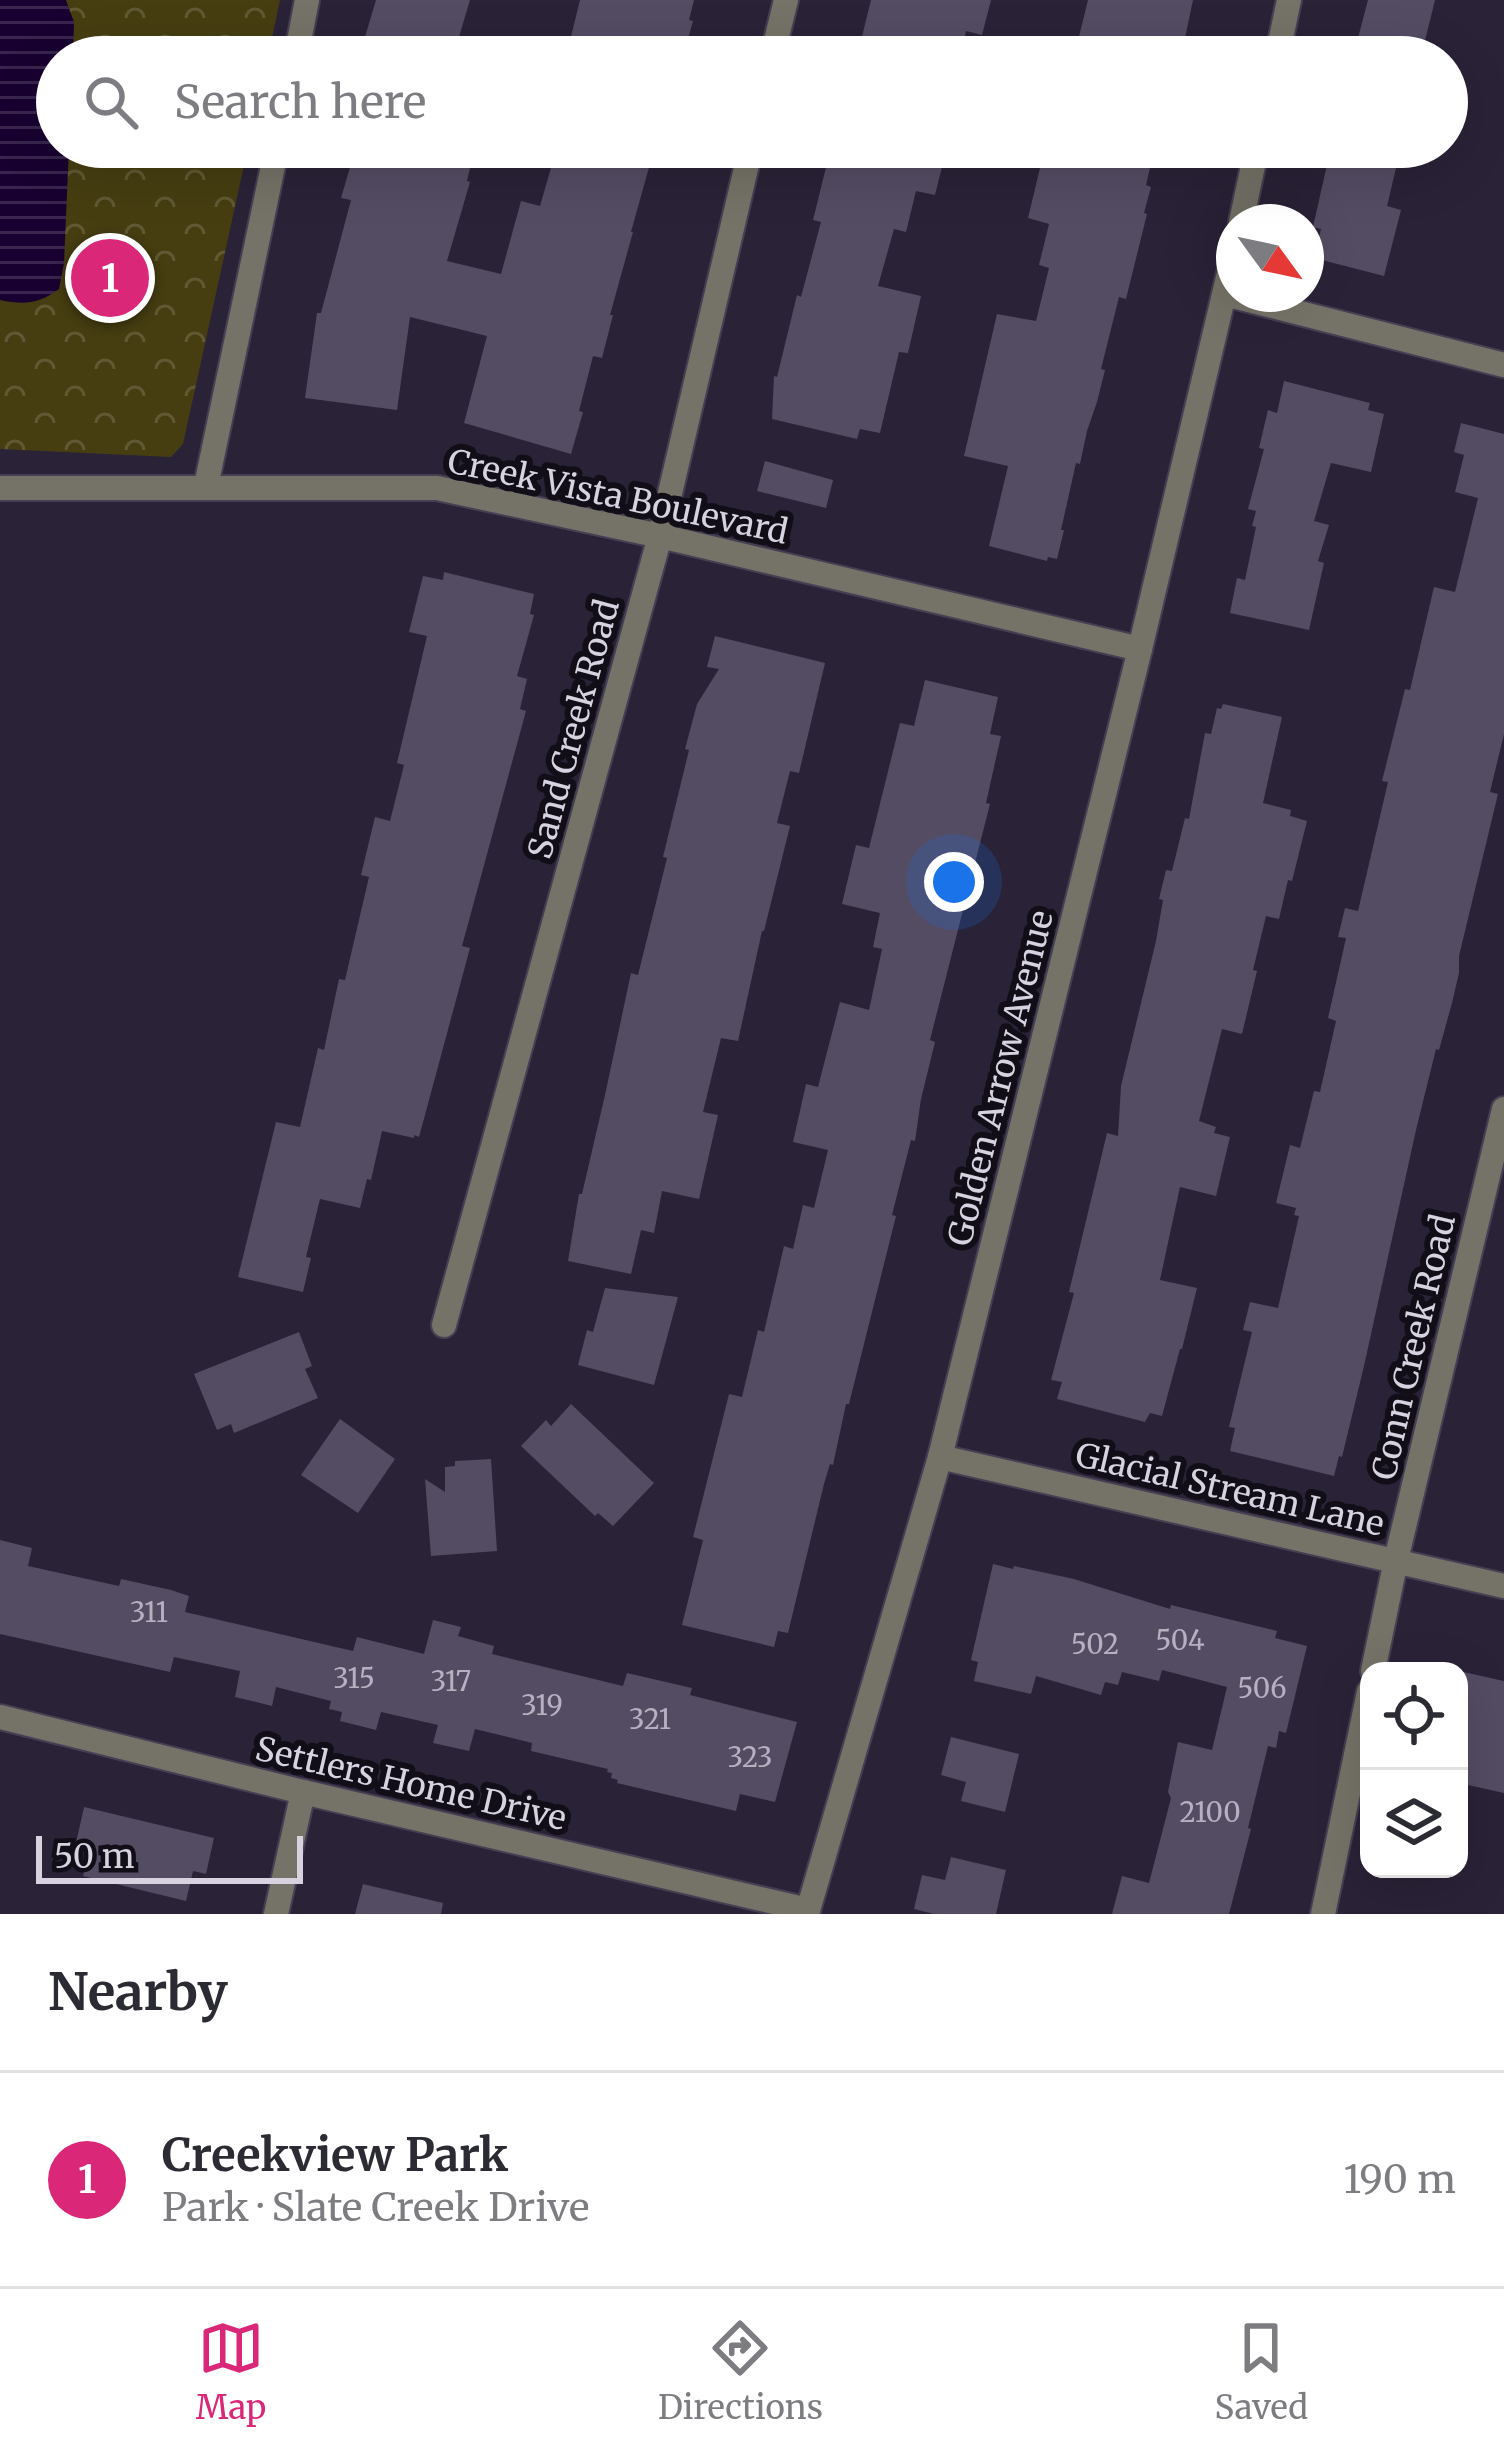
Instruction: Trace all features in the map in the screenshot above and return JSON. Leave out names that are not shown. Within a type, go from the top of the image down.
[{"type":"street","points":[[300,36],[308,0]]},
{"type":"street","points":[[777,36],[786,0]]},
{"type":"street","points":[[1281,36],[1289,0]]},
{"type":"street","points":[[206,486],[273,168]]},
{"type":"street","name":"Sand Creek Road","points":[[443,1325],[660,536],[746,168]]},
{"type":"street","points":[[1244,204],[1252,168]]},
{"type":"street","name":"Golden Arrow Avenue","points":[[807,1912],[940,1457],[1221,312]]},
{"type":"street","points":[[1296,312],[1504,365]]},
{"type":"street","name":"Creek Vista Boulevard","points":[[0,488],[437,488],[1140,649]]},
{"type":"street","name":"Conn Creek Road","points":[[1375,1662],[1504,1109]]},
{"type":"street","name":"Glacial Stream Lane","points":[[940,1457],[1504,1586]]},
{"type":"street","name":"Settlers Home Drive","points":[[0,1717],[807,1912]]},
{"type":"street","points":[[1323,1914],[1360,1735]]},
{"type":"street","points":[[277,1914],[303,1792]]},
{"type":"green space","points":[[0,0],[280,0],[272,36],[36,36],[36,168],[243,168],[183,444],[171,457],[0,449]]},
{"type":"shaded area","points":[[0,0],[66,0],[74,36],[36,36],[36,168],[68,168],[59,289],[24,303],[0,300]]},
{"type":"building","points":[[376,0],[470,0],[459,36],[365,36]]},
{"type":"building","points":[[580,0],[694,0],[689,36],[571,36]]},
{"type":"building","points":[[871,0],[991,0],[982,35],[966,31],[965,36],[862,36]]},
{"type":"building","points":[[1088,0],[1193,0],[1185,36],[1079,36]]},
{"type":"building","points":[[1368,0],[1435,0],[1426,36],[1359,36]]},
{"type":"building","points":[[350,168],[470,168],[447,261],[501,274],[521,201],[540,206],[551,168],[649,168],[602,358],[593,356],[571,454],[464,423],[487,336],[410,317],[397,410],[305,398],[317,313],[321,313],[351,200],[341,198]]},
{"type":"building","points":[[826,168],[942,168],[935,195],[916,191],[906,232],[894,229],[878,286],[921,296],[908,353],[899,352],[880,433],[860,429],[857,439],[772,419],[774,376],[821,222],[813,220]]},
{"type":"building","points":[[1040,168],[1150,168],[1147,214],[1126,299],[1119,297],[1097,402],[1080,464],[1076,463],[1057,559],[1048,557],[1047,561],[989,546],[1008,466],[964,456],[997,314],[1036,321],[1049,268],[1039,265],[1049,224],[1028,218]]},
{"type":"building","points":[[1326,168],[1396,168],[1387,206],[1401,210],[1384,276],[1324,261],[1324,204],[1318,204]]},
{"type":"building","points":[[1284,381],[1370,403],[1368,410],[1384,414],[1371,472],[1331,463],[1314,521],[1329,525],[1318,561],[1324,563],[1309,630],[1230,613],[1237,578],[1245,580],[1256,527],[1252,526],[1256,511],[1248,509],[1264,449],[1259,448],[1268,410],[1277,413]]},
{"type":"building","points":[[1461,423],[1504,434],[1504,734],[1490,792],[1498,794],[1452,1003],[1436,1049],[1364,1366],[1334,1476],[1230,1451],[1235,1428],[1229,1427],[1252,1332],[1243,1330],[1250,1302],[1278,1308],[1299,1216],[1294,1215],[1296,1208],[1276,1203],[1290,1145],[1300,1148],[1314,1091],[1320,1092],[1336,1021],[1328,1018],[1346,938],[1338,937],[1345,908],[1358,911],[1388,782],[1382,781],[1434,587],[1455,592],[1478,498],[1455,492],[1464,455],[1454,452]]},
{"type":"building","points":[[765,461],[833,480],[826,508],[757,491]]},
{"type":"building","points":[[444,572],[534,594],[530,614],[534,615],[517,676],[527,679],[520,709],[526,711],[462,946],[470,948],[419,1137],[382,1131],[360,1208],[320,1199],[303,1292],[238,1277],[276,1122],[300,1127],[339,979],[345,980],[369,877],[361,875],[375,817],[390,821],[404,765],[397,763],[427,636],[409,632],[423,576],[443,580]]},
{"type":"building","points":[[715,636],[825,663],[799,773],[790,771],[777,823],[790,826],[738,1041],[721,1038],[703,1112],[718,1115],[699,1199],[662,1191],[654,1233],[641,1230],[631,1274],[568,1261],[631,973],[638,975],[667,858],[663,857],[689,750],[685,749],[697,704],[719,669],[707,667]]},
{"type":"building","points":[[925,680],[998,697],[990,734],[1001,736],[986,803],[990,804],[930,1040],[935,1042],[915,1141],[911,1140],[892,1215],[896,1216],[788,1633],[778,1631],[774,1647],[682,1625],[703,1540],[693,1537],[729,1394],[742,1397],[758,1330],[764,1332],[784,1246],[793,1249],[803,1205],[814,1208],[828,1150],[793,1142],[806,1084],[818,1087],[840,1002],[869,1010],[882,949],[873,947],[880,913],[842,904],[856,845],[869,848],[900,723],[914,726]]},
{"type":"building","points":[[1223,704],[1282,717],[1263,803],[1291,810],[1290,816],[1307,821],[1279,919],[1266,916],[1242,1034],[1222,1029],[1199,1121],[1216,1127],[1214,1133],[1230,1137],[1216,1196],[1180,1187],[1160,1280],[1197,1288],[1162,1416],[1150,1413],[1145,1422],[1057,1399],[1062,1382],[1051,1380],[1107,1133],[1118,1136],[1121,1086],[1156,941],[1166,870],[1172,871],[1185,818],[1189,819],[1205,733],[1211,734],[1217,708]]},
{"type":"building","points":[[605,1288],[678,1297],[654,1385],[578,1365]]},
{"type":"building","points":[[299,1332],[312,1366],[305,1369],[318,1398],[234,1433],[231,1424],[217,1430],[194,1374]]},
{"type":"building","points":[[571,1404],[654,1483],[613,1526],[598,1513],[595,1516],[521,1446],[546,1420],[551,1426]]},
{"type":"building","points":[[340,1419],[395,1459],[358,1513],[301,1475]]},
{"type":"building","points":[[491,1459],[497,1551],[431,1556],[425,1479],[445,1492],[445,1467],[455,1466],[455,1461]]},
{"type":"building","points":[[0,1540],[32,1548],[28,1566],[119,1586],[121,1579],[171,1590],[189,1596],[185,1612],[353,1651],[357,1637],[424,1654],[433,1620],[461,1627],[458,1636],[494,1646],[492,1654],[623,1686],[627,1673],[692,1688],[690,1695],[797,1722],[775,1802],[740,1794],[736,1811],[617,1783],[608,1769],[531,1751],[532,1743],[475,1729],[469,1751],[433,1743],[438,1725],[381,1712],[376,1730],[340,1721],[342,1712],[329,1709],[331,1701],[276,1687],[272,1706],[235,1697],[240,1671],[174,1657],[170,1672],[0,1634]]},
{"type":"building","points":[[993,1564],[1074,1579],[1170,1609],[1171,1605],[1277,1631],[1275,1638],[1307,1646],[1286,1733],[1279,1731],[1276,1748],[1268,1746],[1229,1914],[1112,1914],[1122,1876],[1149,1883],[1171,1798],[1168,1792],[1178,1742],[1212,1750],[1227,1687],[1162,1670],[1159,1681],[1122,1672],[1118,1685],[1105,1682],[1101,1695],[1036,1676],[1031,1694],[974,1681],[978,1662],[971,1660]]},
{"type":"building","points":[[1468,1673],[1504,1681],[1504,1793],[1468,1785]]},
{"type":"building","points":[[951,1737],[1019,1754],[1005,1812],[961,1801],[966,1782],[941,1775]]},
{"type":"building","points":[[84,1807],[214,1838],[206,1874],[193,1871],[186,1901],[83,1876],[90,1846],[76,1843]]},
{"type":"building","points":[[951,1857],[1006,1870],[996,1914],[934,1914],[914,1909],[922,1875],[945,1880]]},
{"type":"building","points":[[363,1884],[443,1903],[441,1914],[355,1914]]},
{"type":"place","name":"Creekview Park","points":[[110,278]]}]
